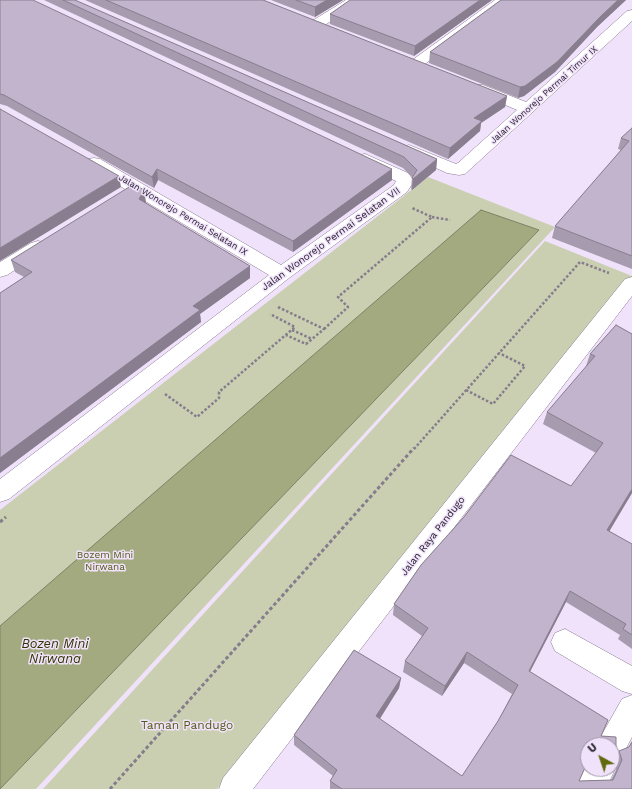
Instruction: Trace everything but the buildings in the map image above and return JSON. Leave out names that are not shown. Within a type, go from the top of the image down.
[{"type":"street","points":[[317,24],[355,0]]},
{"type":"street","points":[[416,64],[503,0]]},
{"type":"street","name":"Jalan Wonorejo Permai Timur IX","points":[[395,144],[453,169],[459,170],[464,168],[632,14]]},
{"type":"street","points":[[304,19],[331,30]]},
{"type":"street","points":[[402,58],[431,70]]},
{"type":"street","points":[[467,84],[528,109]]},
{"type":"street","name":"Jalan Wonorejo Permai Selatan VII","points":[[0,492],[282,274],[401,188],[405,181],[396,173],[353,153]]},
{"type":"street","name":"Jalan Wonorejo Permai Selatan IX","points":[[83,157],[282,274]]},
{"type":"street","points":[[116,200],[136,187]]},
{"type":"street","points":[[0,271],[54,237]]},
{"type":"street","name":"Jalan Raya Pandugo","points":[[234,789],[622,279]]},
{"type":"street","points":[[565,642],[632,681]]},
{"type":"street","points":[[616,737],[632,709]]},
{"type":"street","points":[[590,789],[596,777]]},
{"type":"path","points":[[406,206],[432,217],[450,220]]},
{"type":"path","points":[[286,335],[306,344],[348,307],[338,297],[432,217]]},
{"type":"path","points":[[110,789],[580,262],[622,279]]},
{"type":"path","points":[[271,304],[324,329]]},
{"type":"path","points":[[158,394],[166,394],[197,417],[214,404],[219,398],[219,392],[296,327],[263,310]]},
{"type":"path","points":[[292,330],[312,339]]},
{"type":"path","points":[[466,390],[493,404],[525,366],[499,353]]},
{"type":"path","points":[[0,522],[12,513]]},
{"type":"green space","name":"Bozem Mini Nirwana","points":[[428,177],[555,227],[36,789],[0,789],[0,510]]},
{"type":"green space","name":"Taman Pandugo","points":[[545,241],[632,276],[632,283],[217,789],[43,789]]},
{"type":"water","name":"Bozen Mini Nirwana","points":[[481,210],[539,230],[0,789],[0,626]]}]
